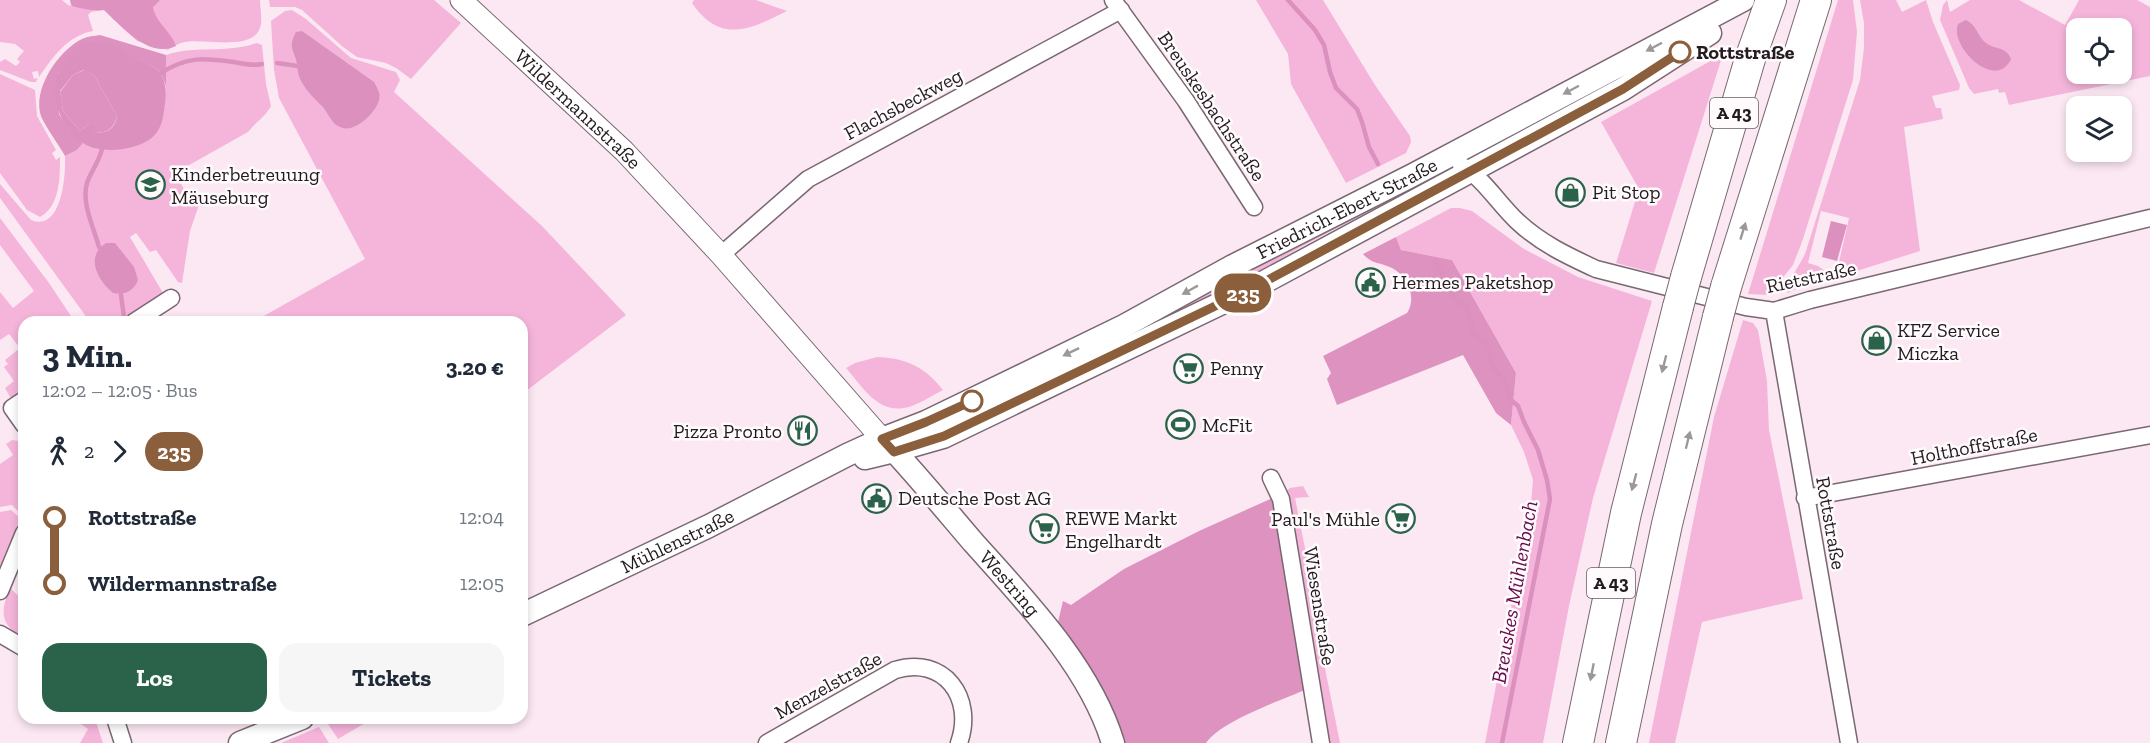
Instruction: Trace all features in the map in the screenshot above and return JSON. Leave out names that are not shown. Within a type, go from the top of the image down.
[{"type":"highway","name":"A 43","points":[[1578,743],[1626,513],[1678,307],[1750,58],[1771,0]]},
{"type":"highway","name":"A 43","points":[[1621,743],[1667,524],[1718,317],[1816,0]]},
{"type":"main road","name":"Friedrich-Ebert-Straße","points":[[888,445],[926,422],[1124,326],[1233,266],[1743,0]]},
{"type":"main road","name":"Friedrich-Ebert-Straße","points":[[888,445],[944,436],[1255,287],[1623,89],[1763,0]]},
{"type":"main road","name":"Mühlenstraße","points":[[528,612],[710,526],[831,463],[888,445]]},
{"type":"main road","name":"Westring","points":[[888,445],[1027,603],[1066,652],[1095,699],[1113,743]]},
{"type":"main road","points":[[240,743],[287,724]]},
{"type":"street","name":"Wildermannstraße","points":[[461,0],[624,151],[721,255],[888,445]]},
{"type":"street","name":"Flachsbeckweg","points":[[721,255],[808,179],[1117,5]]},
{"type":"street","name":"Breuskesbachstraße","points":[[1117,5],[1186,100],[1254,207]]},
{"type":"street","name":"Rietstraße","points":[[1447,156],[1472,171],[1516,220],[1538,239],[1574,259],[1596,269],[1746,307],[1773,311],[1810,300],[2150,218]]},
{"type":"street","points":[[143,316],[171,298]]},
{"type":"street","name":"Rottstraße","points":[[1773,311],[1849,743]]},
{"type":"street","points":[[18,404],[12,408],[18,416]]},
{"type":"street","name":"Holthoffstraße","points":[[1805,498],[2150,435]]},
{"type":"street","name":"Wiesenstraße","points":[[1271,478],[1281,499],[1321,743]]},
{"type":"street","points":[[0,591],[18,548]]},
{"type":"street","points":[[0,634],[18,644]]},
{"type":"street","name":"Menzelstraße","points":[[767,743],[895,670],[913,666],[928,668],[940,674],[956,689],[963,710],[964,723],[959,743]]},
{"type":"street","points":[[117,724],[123,743]]},
{"type":"shaded area","points":[[0,0],[62,0],[71,6],[70,0],[260,0],[261,24],[257,33],[240,41],[185,42],[168,50],[137,41],[104,10],[91,12],[88,15],[93,31],[68,42],[39,77],[38,71],[32,72],[34,79],[38,78],[36,82],[31,82],[0,70],[0,62],[5,59],[16,66],[20,62],[17,59],[24,51],[15,44],[0,42]]},
{"type":"shaded area","points":[[70,0],[160,0],[153,7],[154,12],[176,46],[166,49],[146,45],[104,10],[88,10],[72,6]]},
{"type":"shaded area","points":[[269,0],[434,0],[461,23],[411,79],[386,63],[357,57],[302,10],[295,7],[270,7]]},
{"type":"shaded area","points":[[694,0],[756,0],[787,11],[748,28],[724,29],[703,16],[692,3]]},
{"type":"shaded area","points":[[1256,0],[1323,0],[1375,85],[1410,136],[1411,142],[1406,153],[1346,183],[1291,84],[1288,54]]},
{"type":"shaded area","points":[[1838,0],[1853,0],[1857,32],[1853,80],[1793,265],[1769,295],[1748,294]]},
{"type":"shaded area","points":[[1860,0],[1896,0],[1902,12],[1926,0],[1960,85],[1959,90],[1932,96],[1936,108],[1941,108],[1943,119],[1904,127],[1920,251],[1841,276],[1838,266],[1849,218],[1821,211],[1808,263],[1828,273],[1829,278],[1787,293],[1805,254],[1860,80],[1864,23]]},
{"type":"shaded area","points":[[1947,0],[1950,12],[1970,0],[2019,0],[2065,25],[2066,23],[2066,84],[2111,84],[2009,105],[2005,92],[1999,93],[1998,89],[1974,94],[1969,88],[1940,20],[1943,5]]},
{"type":"shaded area","points":[[2079,0],[2137,0],[2150,7],[2150,76],[2132,80],[2132,18],[2069,18]]},
{"type":"shaded area","points":[[292,10],[306,19],[351,58],[396,72],[400,80],[394,92],[542,226],[626,315],[528,389],[528,316],[264,316],[365,259],[279,98],[274,70],[271,21],[285,11]]},
{"type":"shaded area","points":[[1966,20],[1986,43],[2009,55],[2011,59],[2004,68],[1995,71],[1985,68],[1967,54],[1960,44],[1957,33],[1958,24]]},
{"type":"shaded area","points":[[302,31],[374,82],[379,100],[374,111],[358,125],[352,128],[337,126],[301,82],[292,45],[296,32]]},
{"type":"shaded area","points":[[100,35],[166,55],[166,86],[157,69],[103,42],[58,73],[59,114],[69,130],[83,143],[77,150],[65,156],[41,116],[40,94],[57,61],[73,44],[82,39]]},
{"type":"shaded area","points":[[103,41],[157,69],[163,79],[166,98],[162,123],[153,137],[138,145],[114,150],[88,146],[72,134],[58,110],[56,83],[66,58],[80,46]],"holes":[[[83,70],[94,75],[117,116],[116,121],[110,130],[103,132],[94,132],[96,126],[89,124],[80,131],[63,111],[60,91],[73,75]]]},
{"type":"shaded area","points":[[257,43],[262,45],[271,106],[248,132],[175,173],[185,191],[195,195],[200,202],[190,231],[182,283],[178,282],[156,250],[150,252],[136,233],[130,237],[163,293],[131,316],[86,316],[0,198],[0,184],[31,220],[41,222],[50,218],[56,210],[63,188],[65,156],[77,150],[83,143],[109,150],[165,107],[166,55],[189,50],[246,46]]},
{"type":"shaded area","points":[[1723,54],[1654,273],[1616,263],[1639,189],[1601,122]]},
{"type":"shaded area","points":[[84,70],[94,75],[117,116],[112,127],[106,131],[93,132],[89,124],[80,131],[63,111],[60,92],[73,75]]},
{"type":"shaded area","points":[[0,74],[35,90],[37,116],[56,150],[52,153],[56,160],[60,157],[58,191],[52,206],[40,217],[27,210],[0,173]]},
{"type":"shaded area","points":[[1409,181],[1413,188],[1299,248],[1224,292],[1061,370]]},
{"type":"shaded area","points":[[1451,208],[1472,211],[1524,249],[1578,277],[1652,301],[1593,498],[1569,606],[1543,743],[1485,743],[1531,503],[1533,480],[1524,452],[1511,425],[1516,373],[1452,260],[1401,250],[1396,237]]},
{"type":"shaded area","points":[[0,218],[71,316],[18,316],[18,345],[9,334],[0,340],[0,292],[13,308],[34,291],[0,245]]},
{"type":"shaded area","points":[[1831,221],[1847,225],[1837,261],[1822,257]]},
{"type":"shaded area","points":[[1396,237],[1401,250],[1452,260],[1516,373],[1511,425],[1496,413],[1463,355],[1337,405],[1327,379],[1331,373],[1323,356],[1407,313],[1410,307],[1411,294],[1402,276],[1392,268],[1373,262],[1363,254]]},
{"type":"shaded area","points":[[106,243],[115,243],[134,267],[138,280],[128,292],[113,293],[98,275],[96,254]]},
{"type":"shaded area","points":[[1743,320],[1753,323],[1758,330],[1767,381],[1769,430],[1803,599],[1702,622],[1675,743],[1649,743],[1714,417]]},
{"type":"shaded area","points":[[18,350],[18,397],[16,399],[10,397],[5,388],[14,381],[4,367],[8,364],[5,360]]},
{"type":"shaded area","points":[[877,357],[897,359],[914,365],[929,375],[943,390],[904,408],[894,408],[878,402],[846,368]]},
{"type":"shaded area","points":[[12,440],[18,441],[18,511],[12,505],[0,507],[0,464],[13,455],[6,444]]},
{"type":"shaded area","points":[[1303,486],[1309,497],[1295,498],[1321,628],[1318,633],[1340,743],[1325,743],[1285,492],[1290,488]]},
{"type":"shaded area","points":[[1277,496],[1307,689],[1238,719],[1206,743],[1125,743],[1112,708],[1096,677],[1058,622],[1063,601],[1071,605],[1124,569],[1199,531]]},
{"type":"shaded area","points":[[11,510],[18,516],[18,526],[0,571],[0,512]]},
{"type":"shaded area","points":[[10,588],[18,595],[18,635],[6,623],[5,604]]},
{"type":"shaded area","points":[[81,724],[97,724],[103,743],[80,743],[88,729]]},
{"type":"shaded area","points":[[328,724],[364,724],[338,739]]},
{"type":"shaded area","points":[[319,727],[329,743],[281,743]]},
{"type":"waterway","name":"Breuskes Mühlenbach","points":[[1288,0],[1315,30],[1324,45],[1336,88],[1357,109],[1369,147],[1378,164]]},
{"type":"waterway","points":[[161,73],[179,64],[196,60],[262,64]]},
{"type":"waterway","points":[[277,63],[298,66]]},
{"type":"waterway","points":[[99,247],[87,207],[86,191],[87,183],[102,149]]},
{"type":"waterway","name":"Breuskes Mühlenbach","points":[[1435,262],[1455,300],[1466,306],[1473,332],[1487,344],[1494,369],[1503,378],[1511,400],[1518,406],[1538,450],[1550,499],[1502,743]]},
{"type":"waterway","points":[[121,295],[124,316]]},
{"type":"bus line","name":"235","points":[[972,401],[882,439],[894,452],[944,436],[1177,326],[1255,287],[1623,89],[1680,52]]},
{"type":"place","name":"Rottstraße","points":[[1680,52]]},
{"type":"place","name":"Kinderbetreuung Mäuseburg","points":[[150,185]]},
{"type":"place","name":"Pit Stop","points":[[1571,192]]},
{"type":"place","name":"Hermes Paketshop","points":[[1371,282]]},
{"type":"place","name":"KFZ Service Miczka","points":[[1876,341]]},
{"type":"place","name":"Penny","points":[[1189,368]]},
{"type":"place","name":"McFit","points":[[1181,425]]},
{"type":"place","name":"Pizza Pronto","points":[[803,431]]},
{"type":"place","name":"Deutsche Post AG","points":[[877,498]]},
{"type":"place","name":"Paul's Mühle","points":[[1401,519]]},
{"type":"place","name":"REWE Markt Engelhardt","points":[[1044,529]]}]
